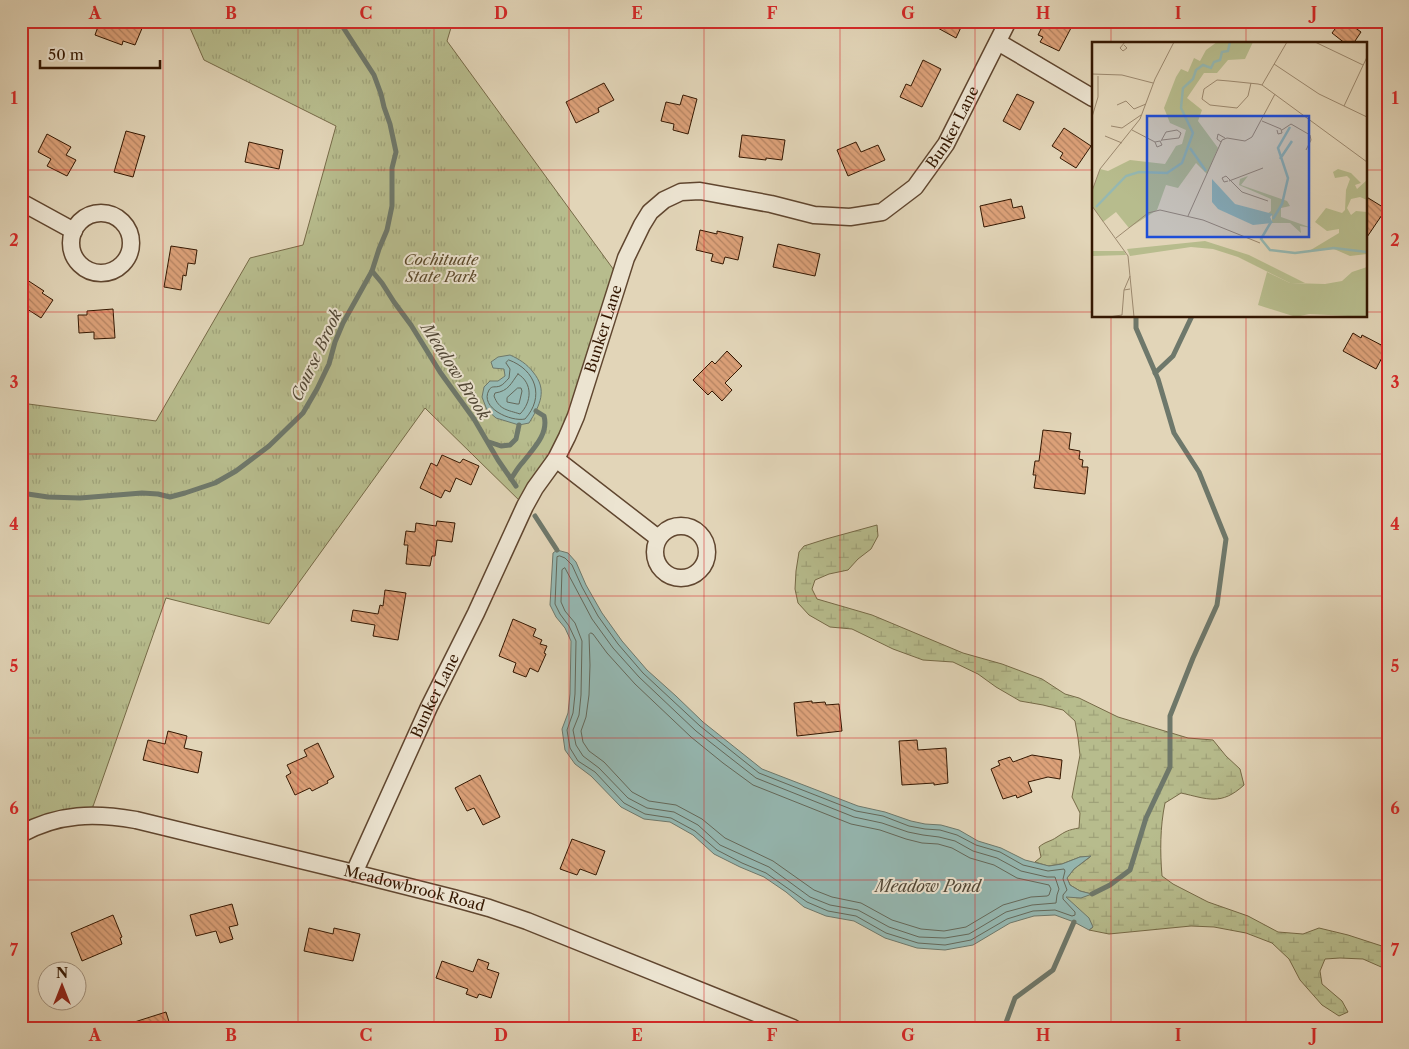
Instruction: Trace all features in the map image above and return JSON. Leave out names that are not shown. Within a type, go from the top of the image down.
[{"type":"street","name":"Bunker Lane","points":[[354,873],[429,707],[476,613],[525,506],[535,488],[556,459],[567,437],[576,416],[626,258],[650,212],[664,200],[681,192],[700,191],[771,204],[814,215],[850,217],[882,212],[915,187],[946,144],[1008,21]]},
{"type":"street","points":[[998,42],[1092,97]]},
{"type":"street","points":[[21,202],[74,230]]},
{"type":"street","points":[[556,459],[658,538]]},
{"type":"street","name":"Meadowbrook Road","points":[[21,834],[47,823],[69,817],[90,815],[112,816],[136,820],[354,873],[453,898],[527,921],[794,1028]]},
{"type":"green space","name":"Cochituate State Park","points":[[187,21],[453,21],[447,41],[619,277],[576,416],[525,506],[425,408],[269,624],[166,598],[90,815],[21,834],[21,403],[156,421],[250,258],[303,245],[336,126],[204,60]]},
{"type":"green space","points":[[877,525],[878,536],[871,549],[848,570],[829,574],[815,580],[812,589],[817,599],[872,615],[963,653],[1002,664],[1042,679],[1065,694],[1079,698],[1118,717],[1188,738],[1213,740],[1240,769],[1244,785],[1236,792],[1221,798],[1207,799],[1181,793],[1165,803],[1161,840],[1162,876],[1173,884],[1208,902],[1248,916],[1278,932],[1303,934],[1319,928],[1388,948],[1388,970],[1363,959],[1325,959],[1320,971],[1322,984],[1342,1001],[1348,1012],[1339,1016],[1322,1005],[1300,980],[1289,959],[1272,943],[1246,933],[1214,927],[1191,926],[1109,934],[1089,930],[1093,927],[1065,896],[1091,894],[1080,891],[1070,885],[1067,878],[1074,869],[1090,857],[1080,857],[1062,864],[1048,866],[1035,862],[1041,857],[1039,847],[1041,845],[1067,831],[1079,828],[1080,813],[1072,797],[1080,755],[1075,721],[1063,710],[1020,701],[978,674],[953,662],[923,660],[893,649],[852,629],[830,627],[809,615],[798,603],[795,589],[796,571],[799,552],[804,546]]},
{"type":"water","points":[[510,355],[520,360],[533,372],[540,385],[541,398],[529,423],[519,425],[496,418],[487,410],[482,397],[484,387],[490,381],[498,381],[505,376],[504,369],[493,368],[491,362],[498,357]]},
{"type":"water","name":"Meadow Pond","points":[[557,550],[568,553],[576,562],[586,585],[602,613],[622,641],[647,670],[703,722],[762,769],[858,806],[885,812],[911,821],[941,825],[959,830],[978,841],[1001,848],[1025,860],[1049,866],[1062,864],[1080,857],[1091,856],[1074,869],[1067,878],[1070,885],[1080,891],[1092,894],[1081,898],[1066,897],[1089,918],[1093,927],[1089,930],[1055,915],[1034,916],[1010,923],[973,945],[945,950],[917,948],[885,938],[854,921],[826,916],[804,907],[764,877],[714,854],[693,835],[670,822],[644,819],[621,807],[591,776],[575,764],[565,750],[562,729],[568,713],[570,694],[571,641],[550,605],[553,553]]},
{"type":"building","points":[[100,21],[130,21],[143,26],[135,45],[123,41],[122,45],[95,35]]},
{"type":"building","points":[[925,21],[964,21],[956,38]]},
{"type":"building","points":[[1045,21],[1058,21],[1071,28],[1059,51],[1040,42],[1043,37],[1038,35]]},
{"type":"building","points":[[1341,21],[1346,21],[1361,32],[1354,42],[1343,42],[1332,33]]},
{"type":"building","points":[[923,60],[941,69],[922,107],[900,97],[906,84],[911,86]]},
{"type":"building","points":[[604,83],[614,100],[598,108],[599,112],[576,123],[566,102]]},
{"type":"building","points":[[1017,94],[1034,102],[1020,130],[1003,121]]},
{"type":"building","points":[[683,95],[697,99],[688,134],[673,130],[674,124],[661,121],[666,102],[680,105]]},
{"type":"building","points":[[1064,128],[1091,146],[1076,168],[1060,158],[1063,153],[1052,146]]},
{"type":"building","points":[[126,131],[145,136],[133,177],[114,172]]},
{"type":"building","points":[[47,134],[71,147],[66,155],[76,160],[67,176],[47,166],[51,159],[38,152]]},
{"type":"building","points":[[742,135],[785,140],[782,160],[739,157]]},
{"type":"building","points":[[249,142],[283,150],[279,169],[245,162]]},
{"type":"building","points":[[856,142],[861,152],[878,145],[885,160],[848,176],[837,150]]},
{"type":"building","points":[[1366,197],[1386,209],[1366,239]]},
{"type":"building","points":[[1011,199],[1013,208],[1022,206],[1025,218],[984,227],[980,206]]},
{"type":"building","points":[[700,230],[717,234],[717,231],[743,237],[738,260],[725,257],[723,264],[711,261],[713,254],[696,250]]},
{"type":"building","points":[[778,244],[820,254],[815,276],[773,267]]},
{"type":"building","points":[[171,246],[197,250],[195,264],[188,263],[186,276],[183,275],[181,290],[164,287]]},
{"type":"building","points":[[21,276],[44,291],[42,293],[53,300],[41,318],[21,305]]},
{"type":"building","points":[[113,309],[115,338],[94,339],[94,332],[79,333],[78,315],[87,315],[87,311]]},
{"type":"building","points":[[1353,333],[1361,338],[1362,335],[1387,348],[1376,369],[1343,351]]},
{"type":"building","points":[[727,351],[742,366],[725,383],[732,390],[722,401],[712,391],[708,395],[693,380],[712,361],[715,364]]},
{"type":"building","points":[[1043,430],[1071,433],[1069,449],[1080,451],[1079,459],[1083,460],[1082,467],[1088,467],[1085,494],[1034,488],[1036,475],[1033,475],[1035,461],[1039,461]]},
{"type":"building","points":[[442,455],[460,463],[463,459],[479,466],[471,485],[456,478],[450,492],[445,490],[441,498],[420,488],[431,463],[437,466]]},
{"type":"building","points":[[437,521],[455,523],[452,542],[437,540],[435,556],[432,556],[430,566],[406,564],[408,545],[404,545],[406,531],[415,532],[416,523],[436,526]]},
{"type":"building","points":[[385,590],[406,593],[398,640],[373,636],[375,625],[351,621],[353,610],[378,614],[380,605],[383,606]]},
{"type":"building","points":[[513,619],[536,629],[533,636],[542,640],[540,644],[547,646],[544,653],[546,654],[538,672],[530,668],[526,677],[513,672],[516,663],[499,656]]},
{"type":"building","points":[[812,701],[812,703],[825,702],[826,705],[839,704],[842,731],[797,736],[794,703]]},
{"type":"building","points":[[168,731],[187,736],[184,748],[202,752],[198,773],[143,760],[148,740],[165,744]]},
{"type":"building","points":[[917,740],[918,750],[946,748],[948,783],[902,785],[899,741]]},
{"type":"building","points":[[318,743],[334,777],[327,781],[328,783],[312,791],[310,788],[295,795],[286,776],[291,773],[287,765],[307,756],[304,750]]},
{"type":"building","points":[[1032,755],[1062,760],[1060,779],[1048,777],[1028,782],[1032,792],[1017,798],[1016,795],[1003,799],[991,769],[1000,765],[998,761],[1010,757],[1013,762]]},
{"type":"building","points":[[480,775],[500,817],[483,825],[474,808],[467,811],[455,788]]},
{"type":"building","points":[[572,839],[605,851],[596,875],[580,869],[577,875],[560,869]]},
{"type":"building","points":[[232,904],[238,925],[229,927],[233,939],[220,943],[216,931],[196,936],[190,915]]},
{"type":"building","points":[[113,915],[122,937],[120,938],[122,944],[82,961],[71,933]]},
{"type":"building","points":[[309,928],[333,934],[334,928],[360,934],[353,961],[304,951]]},
{"type":"building","points":[[478,959],[489,963],[487,969],[499,973],[491,998],[479,994],[477,998],[466,994],[468,989],[436,978],[442,961],[473,972]]},
{"type":"building","points":[[166,1012],[171,1028],[126,1028],[125,1025]]},
{"type":"waterway","name":"Course Brook","points":[[21,493],[48,497],[80,498],[142,493],[170,497],[185,493],[215,483],[236,471],[269,446],[303,413],[329,364],[343,323],[372,271],[387,230],[392,206],[392,168],[396,152],[390,124],[374,75],[339,21]]},
{"type":"waterway","name":"Meadow Brook","points":[[372,271],[474,419],[516,486]]},
{"type":"waterway","points":[[1092,894],[1110,885],[1130,870],[1146,818],[1170,767],[1170,716],[1217,605],[1226,539],[1199,472],[1174,433],[1158,379],[1136,328],[1136,318]]},
{"type":"waterway","points":[[1155,373],[1173,356],[1191,318]]},
{"type":"waterway","points":[[511,479],[542,435],[545,423],[544,416],[536,411]]},
{"type":"waterway","points":[[489,442],[501,446],[510,445],[516,439],[519,425]]},
{"type":"waterway","name":"Meadow Brook","points":[[535,516],[557,550]]},
{"type":"waterway","name":"Meadow Brook","points":[[1004,1028],[1015,998],[1053,970],[1074,922]]}]
